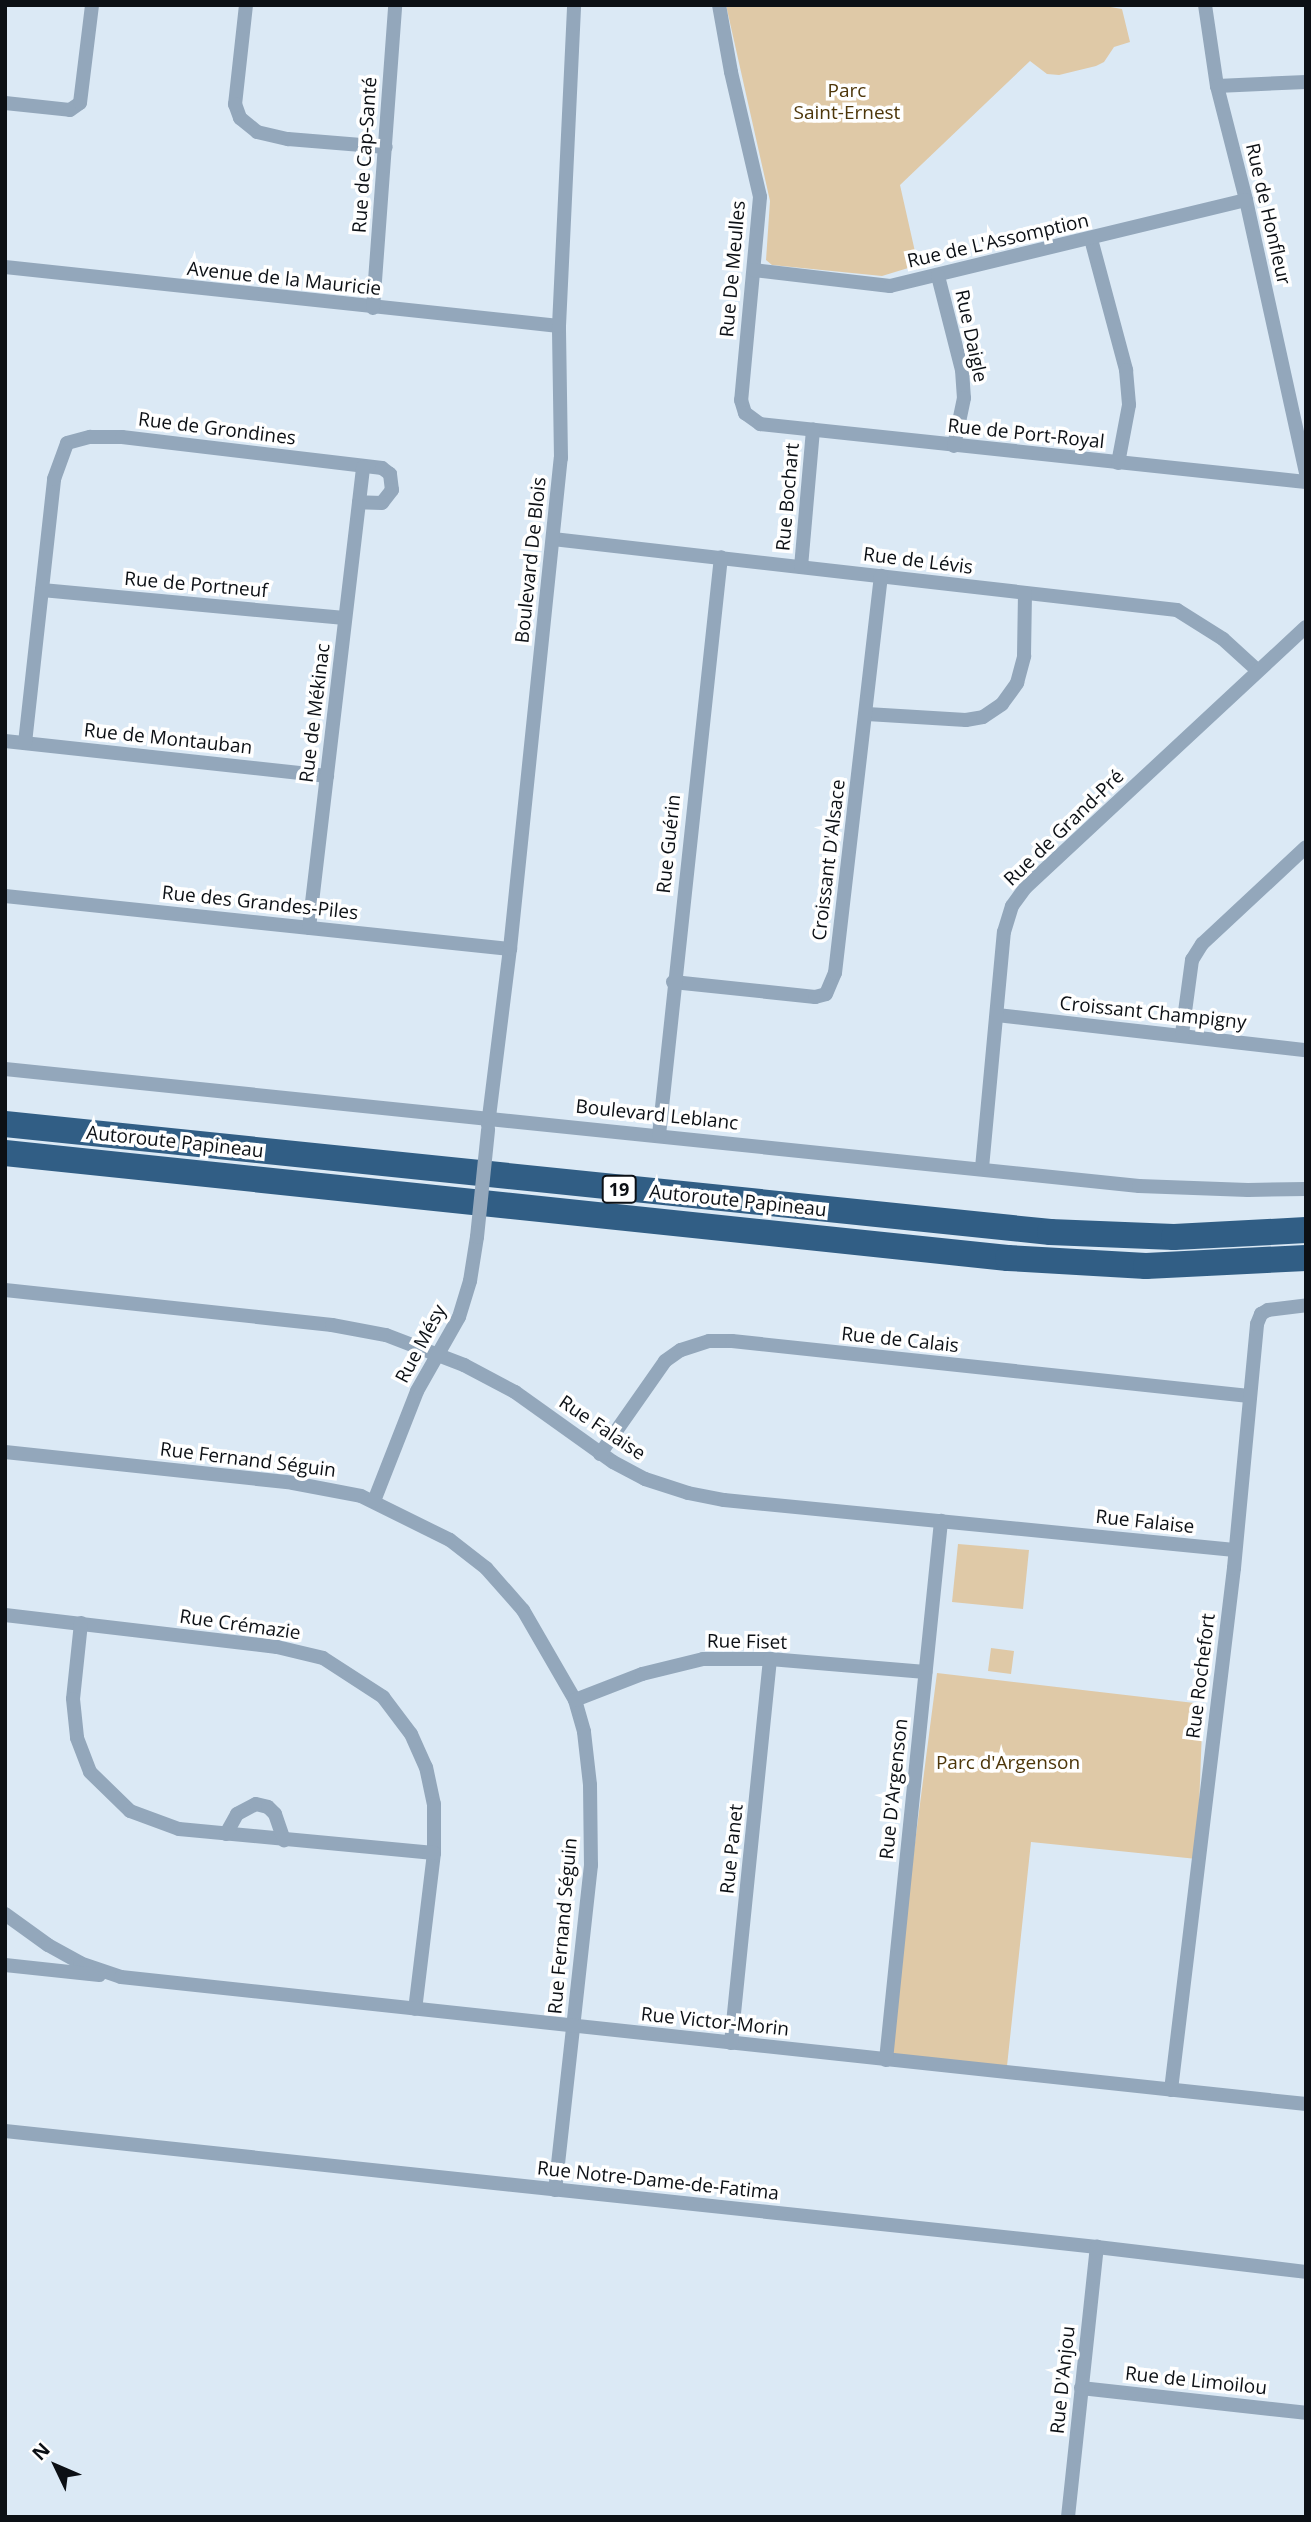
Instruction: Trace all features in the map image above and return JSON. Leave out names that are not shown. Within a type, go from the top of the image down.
[{"type":"highway","name":"Autoroute Papineau","points":[[5,1124],[1050,1233],[1174,1237],[1306,1230]]},
{"type":"highway","name":"Autoroute Papineau","points":[[5,1153],[1019,1259],[1156,1266],[1306,1258]]},
{"type":"street","points":[[5,103],[70,110],[80,103],[92,5]]},
{"type":"street","points":[[246,5],[236,104],[240,118],[257,132],[288,139],[386,146]]},
{"type":"street","name":"Rue de Cap-Santé","points":[[373,308],[395,5]]},
{"type":"street","name":"Boulevard De Blois","points":[[488,1123],[510,949],[561,458],[559,326],[574,5]]},
{"type":"street","name":"Rue De Meulles","points":[[719,5],[731,72],[760,197],[741,400],[746,413]]},
{"type":"street","name":"Rue de Honfleur","points":[[1205,5],[1217,86],[1246,200],[1306,473]]},
{"type":"street","points":[[1217,86],[1306,82]]},
{"type":"street","name":"Rue de L'Assomption","points":[[754,270],[890,286],[1246,200]]},
{"type":"street","points":[[1091,239],[1126,370],[1129,405],[1118,463]]},
{"type":"street","name":"Avenue de la Mauricie","points":[[5,267],[559,326]]},
{"type":"street","name":"Rue Daigle","points":[[938,276],[962,370],[964,398],[954,446]]},
{"type":"street","name":"Rue de Port-Royal","points":[[746,413],[760,424],[1306,482]]},
{"type":"street","name":"Rue Bochart","points":[[801,566],[813,430]]},
{"type":"street","name":"Rue de Grondines","points":[[43,590],[54,479],[67,443],[90,437],[122,437],[363,467]]},
{"type":"street","points":[[359,502],[382,503],[392,490],[390,474],[382,468],[363,467]]},
{"type":"street","name":"Rue de Mékinac","points":[[309,928],[363,467]]},
{"type":"street","name":"Rue de Lévis","points":[[553,540],[1177,610],[1223,639],[1258,671]]},
{"type":"street","name":"Rue Guérin","points":[[659,1135],[673,982],[721,557]]},
{"type":"street","name":"Croissant D'Alsace","points":[[673,982],[815,996],[826,994],[835,973],[881,576]]},
{"type":"street","points":[[25,743],[43,590]]},
{"type":"street","name":"Rue de Portneuf","points":[[43,590],[345,618]]},
{"type":"street","points":[[867,714],[966,720],[983,717],[1002,704],[1017,683],[1024,656],[1025,593]]},
{"type":"street","name":"Rue de Grand-Pré","points":[[982,1168],[1004,932],[1013,906],[1026,887],[1306,627]]},
{"type":"street","name":"Rue de Montauban","points":[[5,741],[327,776]]},
{"type":"street","points":[[1182,1034],[1192,960],[1202,944],[1306,847]]},
{"type":"street","name":"Rue des Grandes-Piles","points":[[5,896],[510,949]]},
{"type":"street","name":"Croissant Champigny","points":[[997,1015],[1306,1050]]},
{"type":"street","name":"Boulevard Leblanc","points":[[5,1069],[415,1112],[488,1123],[659,1135],[1139,1186],[1306,1189]]},
{"type":"street","name":"Rue Mésy","points":[[374,1501],[412,1401],[459,1317],[467,1294],[477,1237],[488,1123]]},
{"type":"street","name":"Rue Falaise","points":[[5,1290],[376,1332],[437,1354],[515,1392],[600,1454],[652,1482],[707,1497],[1235,1550]]},
{"type":"street","name":"Rue Rochefort","points":[[1171,2090],[1235,1550],[1259,1316],[1271,1309],[1306,1305]]},
{"type":"street","name":"Rue de Calais","points":[[600,1454],[665,1361],[681,1350],[709,1342],[746,1343],[1249,1396]]},
{"type":"street","name":"Rue Fernand Séguin","points":[[5,1452],[310,1485],[374,1501],[450,1540],[486,1568],[523,1610],[575,1700],[584,1732],[590,1784],[591,1865],[555,2190]]},
{"type":"street","name":"Rue D'Argenson","points":[[886,2060],[940,1521]]},
{"type":"street","name":"Rue Crémazie","points":[[5,1615],[277,1647],[323,1658],[383,1697],[411,1734],[426,1768],[434,1804],[434,1853],[415,2009]]},
{"type":"street","points":[[81,1623],[73,1699],[77,1738],[90,1772],[130,1811],[179,1829],[434,1853]]},
{"type":"street","name":"Rue Fiset","points":[[575,1700],[642,1674],[703,1659],[770,1659],[925,1672]]},
{"type":"street","name":"Rue Panet","points":[[731,2043],[770,1659]]},
{"type":"street","points":[[226,1834],[237,1814],[256,1804],[268,1807],[275,1814],[284,1840]]},
{"type":"street","name":"Rue Victor-Morin","points":[[5,1914],[59,1951],[121,1977]]},
{"type":"street","name":"Rue Victor-Morin","points":[[5,1965],[1306,2104]]},
{"type":"street","name":"Rue Notre-Dame-de-Fatima","points":[[5,2131],[1097,2247],[1306,2272]]},
{"type":"street","name":"Rue D'Anjou","points":[[1068,2517],[1097,2247]]},
{"type":"street","name":"Rue de Limoilou","points":[[1082,2388],[1306,2413]]},
{"type":"green space","name":"Parc Saint-Ernest","points":[[726,5],[1099,5],[1122,9],[1130,42],[1114,47],[1104,62],[1096,66],[1059,75],[1047,74],[1030,61],[900,185],[918,265],[882,276],[772,265],[766,260],[770,201]]},
{"type":"green space","points":[[958,1544],[1029,1550],[1023,1609],[952,1602]]},
{"type":"green space","points":[[991,1648],[1014,1651],[1011,1674],[988,1671]]},
{"type":"green space","name":"Parc d'Argenson","points":[[937,1673],[1203,1704],[1197,1859],[1031,1842],[1007,2066],[887,2058]]}]
